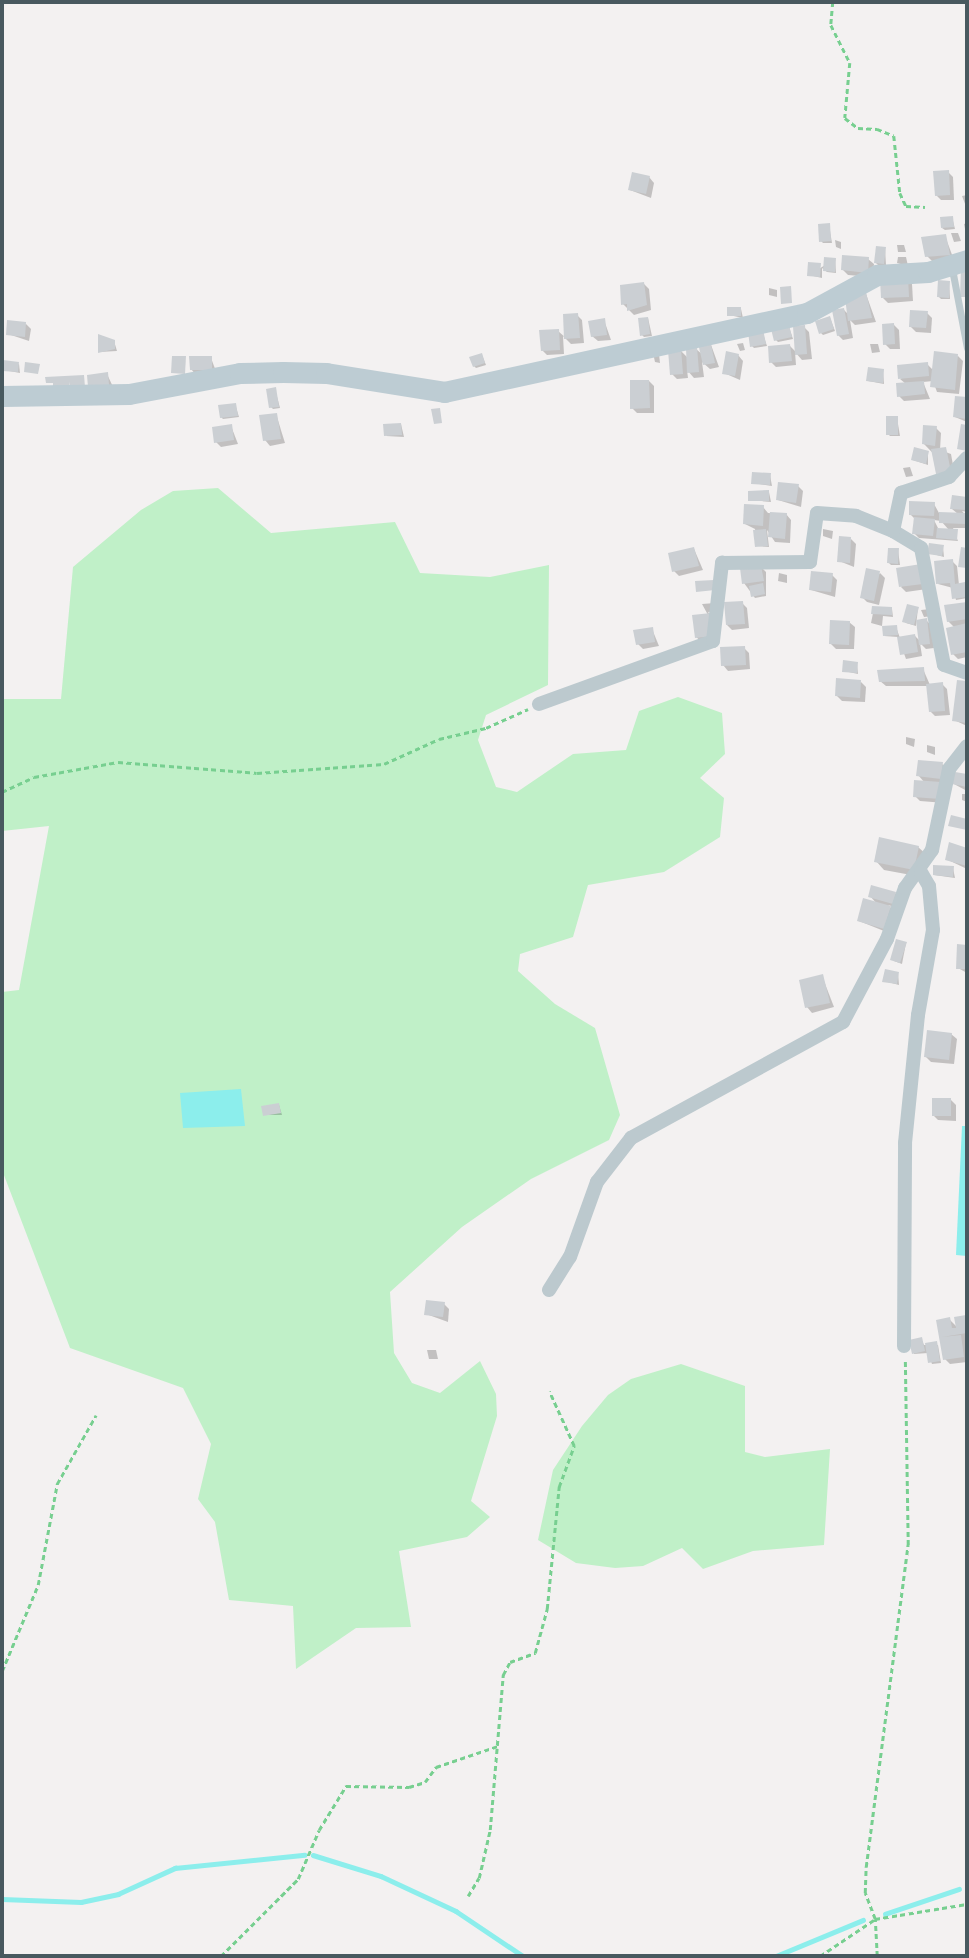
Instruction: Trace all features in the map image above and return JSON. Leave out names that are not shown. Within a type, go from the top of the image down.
[{"type":"street","points":[[2,396],[129,394],[240,373],[283,372],[327,373],[444,392],[807,313],[877,275],[929,272],[963,261]]},
{"type":"street","points":[[893,531],[901,493],[949,477],[967,458]]},
{"type":"street","points":[[539,704],[713,641],[722,563],[810,562],[817,513],[856,516],[893,531],[921,548],[944,665],[967,673]]},
{"type":"street","points":[[549,1290],[570,1257],[597,1182],[631,1138],[844,1022],[887,939],[905,888],[921,872],[942,815],[949,769],[967,746]]},
{"type":"street","points":[[904,1346],[905,1143],[918,1015],[933,930],[929,886],[921,872]]},
{"type":"lane","points":[[963,261],[953,274],[967,348]]},
{"type":"path","points":[[833,2],[831,25],[850,63],[845,118],[858,128],[877,129],[894,136],[900,193],[906,206],[925,208]]},
{"type":"path","points":[[2,792],[34,778],[118,762],[257,773],[384,764],[439,738],[486,728],[539,704]]},
{"type":"path","points":[[877,1956],[875,1919],[865,1893],[867,1855],[908,1545],[904,1346]]},
{"type":"path","points":[[468,1896],[479,1878],[490,1830],[503,1675],[510,1662],[535,1653],[547,1609],[559,1487],[574,1446],[549,1391]]},
{"type":"path","points":[[2,1671],[38,1585],[57,1484],[96,1415]]},
{"type":"path","points":[[221,1956],[298,1879],[319,1830],[346,1786],[417,1785],[425,1782],[436,1767],[498,1746]]},
{"type":"path","points":[[820,1956],[875,1919],[967,1904]]},
{"type":"green space","points":[[218,488],[271,533],[395,522],[420,573],[490,577],[549,565],[548,685],[486,715],[478,740],[496,787],[517,792],[573,754],[626,750],[639,711],[678,697],[722,713],[725,754],[700,778],[724,798],[720,837],[664,872],[588,885],[573,937],[520,954],[518,971],[555,1004],[595,1028],[620,1115],[609,1140],[531,1179],[462,1227],[390,1292],[394,1353],[412,1383],[440,1393],[480,1361],[496,1394],[497,1416],[471,1501],[490,1517],[467,1537],[399,1551],[411,1627],[356,1628],[296,1669],[293,1606],[229,1600],[215,1522],[198,1499],[211,1444],[183,1388],[70,1348],[2,1170],[2,992],[19,990],[49,826],[2,831],[2,699],[61,699],[73,567],[141,510],[173,491]]},
{"type":"green space","points":[[681,1364],[745,1386],[745,1452],[765,1457],[830,1449],[824,1545],[753,1551],[703,1569],[682,1548],[643,1566],[615,1568],[576,1563],[538,1540],[553,1470],[582,1426],[608,1395],[631,1379]]},
{"type":"water","points":[[241,1089],[245,1126],[183,1128],[180,1093]]},
{"type":"water","points":[[962,1126],[967,1126],[967,1256],[956,1255]]},
{"type":"building","points":[[949,170],[950,195],[935,196],[933,171]]},
{"type":"building","points":[[632,172],[650,176],[646,194],[628,190]]},
{"type":"building","points":[[953,216],[954,227],[941,228],[940,217]]},
{"type":"building","points":[[830,223],[831,241],[819,242],[818,224]]},
{"type":"building","points":[[946,234],[950,255],[925,257],[921,237]]},
{"type":"building","points":[[876,246],[886,247],[884,264],[874,263]]},
{"type":"building","points":[[842,255],[869,257],[868,273],[841,270]]},
{"type":"building","points":[[824,257],[836,258],[835,272],[823,271]]},
{"type":"building","points":[[808,262],[821,263],[820,277],[807,276]]},
{"type":"building","points":[[961,265],[967,266],[967,297],[960,297]]},
{"type":"building","points":[[908,277],[909,297],[881,298],[880,279]]},
{"type":"building","points":[[938,280],[950,281],[949,298],[937,297]]},
{"type":"building","points":[[644,282],[647,305],[627,311],[627,304],[621,305],[620,285]]},
{"type":"building","points":[[791,286],[792,303],[781,304],[780,287]]},
{"type":"building","points":[[866,292],[872,318],[848,321],[845,298]]},
{"type":"building","points":[[727,307],[741,307],[741,316],[727,316]]},
{"type":"building","points":[[844,308],[849,334],[837,336],[832,310]]},
{"type":"building","points":[[910,310],[928,311],[926,328],[909,327]]},
{"type":"building","points":[[578,313],[580,338],[564,339],[563,314]]},
{"type":"building","points":[[830,316],[834,329],[819,334],[815,321]]},
{"type":"building","points":[[648,317],[650,334],[640,336],[638,318]]},
{"type":"building","points":[[605,318],[607,335],[591,337],[588,321]]},
{"type":"building","points":[[7,320],[26,322],[25,337],[6,335]]},
{"type":"building","points":[[894,323],[895,344],[883,345],[882,324]]},
{"type":"building","points":[[789,325],[792,337],[774,341],[771,329]]},
{"type":"building","points":[[805,325],[807,354],[795,355],[793,326]]},
{"type":"building","points":[[559,329],[560,350],[541,351],[539,330]]},
{"type":"building","points":[[763,329],[766,344],[750,347],[748,332]]},
{"type":"building","points":[[98,334],[115,340],[115,349],[98,353]]},
{"type":"building","points":[[710,340],[715,363],[703,365],[698,343]]},
{"type":"building","points":[[790,344],[792,361],[769,363],[768,346]]},
{"type":"building","points":[[697,347],[699,372],[687,373],[686,348]]},
{"type":"building","points":[[681,349],[683,374],[670,375],[668,350]]},
{"type":"building","points":[[726,351],[739,354],[735,376],[722,374]]},
{"type":"building","points":[[934,351],[958,354],[955,390],[930,387]]},
{"type":"building","points":[[482,353],[485,363],[473,367],[469,357]]},
{"type":"building","points":[[172,356],[186,356],[185,374],[171,373]]},
{"type":"building","points":[[189,356],[212,356],[212,370],[190,370]]},
{"type":"building","points":[[3,360],[19,362],[18,372],[2,371]]},
{"type":"building","points":[[25,362],[40,364],[38,374],[24,372]]},
{"type":"building","points":[[928,362],[929,376],[898,379],[897,365]]},
{"type":"building","points":[[868,367],[884,369],[883,383],[866,381]]},
{"type":"building","points":[[108,372],[109,385],[88,387],[87,375]]},
{"type":"building","points":[[84,375],[85,387],[70,391],[70,382],[69,390],[53,390],[53,383],[46,383],[45,377]]},
{"type":"building","points":[[630,380],[649,380],[650,408],[630,409]]},
{"type":"building","points":[[924,381],[925,394],[897,397],[896,383]]},
{"type":"building","points":[[276,387],[279,407],[269,408],[266,389]]},
{"type":"building","points":[[955,396],[967,397],[967,419],[953,417]]},
{"type":"building","points":[[236,403],[238,416],[220,418],[218,405]]},
{"type":"building","points":[[440,408],[442,423],[434,424],[431,409]]},
{"type":"building","points":[[277,413],[281,439],[263,441],[259,415]]},
{"type":"building","points":[[886,416],[898,416],[898,435],[886,435]]},
{"type":"building","points":[[401,423],[402,435],[384,436],[383,424]]},
{"type":"building","points":[[232,424],[234,440],[214,443],[212,427]]},
{"type":"building","points":[[961,424],[967,425],[967,451],[957,449]]},
{"type":"building","points":[[923,425],[937,426],[935,446],[922,444]]},
{"type":"building","points":[[914,447],[929,451],[926,464],[911,460]]},
{"type":"building","points":[[946,447],[951,472],[936,474],[931,449]]},
{"type":"building","points":[[752,472],[771,473],[770,485],[751,484]]},
{"type":"building","points":[[778,482],[799,484],[796,503],[776,500]]},
{"type":"building","points":[[769,490],[769,501],[748,501],[748,491]]},
{"type":"building","points":[[952,495],[967,497],[966,510],[950,509]]},
{"type":"building","points":[[909,501],[935,502],[934,516],[909,515]]},
{"type":"building","points":[[744,504],[764,505],[763,526],[743,524]]},
{"type":"building","points":[[770,512],[787,513],[785,539],[768,537]]},
{"type":"building","points":[[939,512],[966,513],[965,524],[939,523]]},
{"type":"building","points":[[914,517],[935,519],[933,536],[912,534]]},
{"type":"building","points":[[937,528],[958,529],[957,540],[936,538]]},
{"type":"building","points":[[766,529],[768,546],[755,547],[753,530]]},
{"type":"building","points":[[839,536],[851,537],[850,563],[837,562]]},
{"type":"building","points":[[929,543],[944,545],[942,556],[927,554]]},
{"type":"building","points":[[694,547],[699,566],[672,572],[668,553]]},
{"type":"building","points":[[961,547],[967,548],[967,568],[958,567]]},
{"type":"building","points":[[888,548],[899,548],[898,564],[887,563]]},
{"type":"building","points":[[953,559],[955,584],[965,582],[967,597],[952,599],[950,583],[936,584],[934,561]]},
{"type":"building","points":[[921,564],[923,584],[899,587],[896,568]]},
{"type":"building","points":[[761,566],[764,581],[742,584],[740,568]]},
{"type":"building","points":[[866,568],[880,571],[874,601],[860,598]]},
{"type":"building","points":[[811,571],[833,573],[831,592],[809,590]]},
{"type":"building","points":[[714,580],[715,590],[696,592],[695,581]]},
{"type":"building","points":[[763,583],[765,594],[751,597],[749,586]]},
{"type":"building","points":[[743,601],[745,624],[726,625],[724,602]]},
{"type":"building","points":[[967,602],[967,619],[947,622],[944,605]]},
{"type":"building","points":[[907,604],[919,607],[914,625],[902,622]]},
{"type":"building","points":[[872,606],[892,607],[892,615],[871,614]]},
{"type":"building","points":[[711,613],[713,636],[695,638],[692,615]]},
{"type":"building","points":[[927,618],[930,644],[919,645],[916,620]]},
{"type":"building","points":[[830,620],[850,621],[849,645],[829,644]]},
{"type":"building","points":[[967,623],[967,652],[951,655],[946,628]]},
{"type":"building","points":[[897,625],[898,635],[883,636],[882,626]]},
{"type":"building","points":[[653,627],[655,642],[636,645],[633,630]]},
{"type":"building","points":[[915,634],[918,652],[900,655],[897,637]]},
{"type":"building","points":[[745,646],[746,665],[721,666],[720,647]]},
{"type":"building","points":[[843,660],[858,662],[857,673],[842,672]]},
{"type":"building","points":[[924,667],[925,681],[879,682],[877,670]]},
{"type":"building","points":[[836,678],[861,680],[860,698],[835,696]]},
{"type":"building","points":[[957,680],[967,681],[967,723],[952,721]]},
{"type":"building","points":[[943,682],[945,711],[929,712],[926,684]]},
{"type":"building","points":[[918,760],[943,762],[941,779],[916,776]]},
{"type":"building","points":[[955,772],[967,774],[967,787],[952,784]]},
{"type":"building","points":[[914,780],[941,782],[940,799],[913,797]]},
{"type":"building","points":[[951,815],[967,819],[967,830],[948,826]]},
{"type":"building","points":[[879,837],[919,846],[914,870],[874,862]]},
{"type":"building","points":[[949,842],[967,848],[967,866],[945,860]]},
{"type":"building","points":[[933,865],[954,866],[953,877],[933,875]]},
{"type":"building","points":[[871,885],[896,892],[893,904],[868,897]]},
{"type":"building","points":[[863,898],[891,906],[884,929],[857,921]]},
{"type":"building","points":[[896,939],[907,942],[900,963],[890,960]]},
{"type":"building","points":[[957,944],[967,945],[967,969],[956,969]]},
{"type":"building","points":[[885,969],[899,972],[897,984],[882,982]]},
{"type":"building","points":[[823,974],[830,1003],[805,1008],[799,980]]},
{"type":"building","points":[[927,1030],[952,1033],[949,1060],[924,1057]]},
{"type":"building","points":[[932,1098],[951,1098],[951,1116],[932,1116]]},
{"type":"building","points":[[279,1103],[281,1113],[263,1116],[261,1106]]},
{"type":"building","points":[[426,1300],[445,1302],[443,1317],[424,1315]]},
{"type":"building","points":[[966,1315],[967,1333],[942,1337],[961,1335],[964,1357],[943,1360],[936,1320],[950,1317],[952,1328],[956,1328],[954,1317]]},
{"type":"building","points":[[922,1337],[925,1351],[912,1354],[909,1340]]},
{"type":"building","points":[[937,1341],[940,1361],[928,1363],[925,1343]]},
{"type":"waterway","points":[[2,1899],[81,1902],[118,1894],[175,1868],[304,1855]]},
{"type":"waterway","points":[[313,1855],[381,1876],[456,1911],[523,1956]]},
{"type":"waterway","points":[[885,1914],[959,1889]]},
{"type":"waterway","points":[[776,1956],[863,1920]]}]
